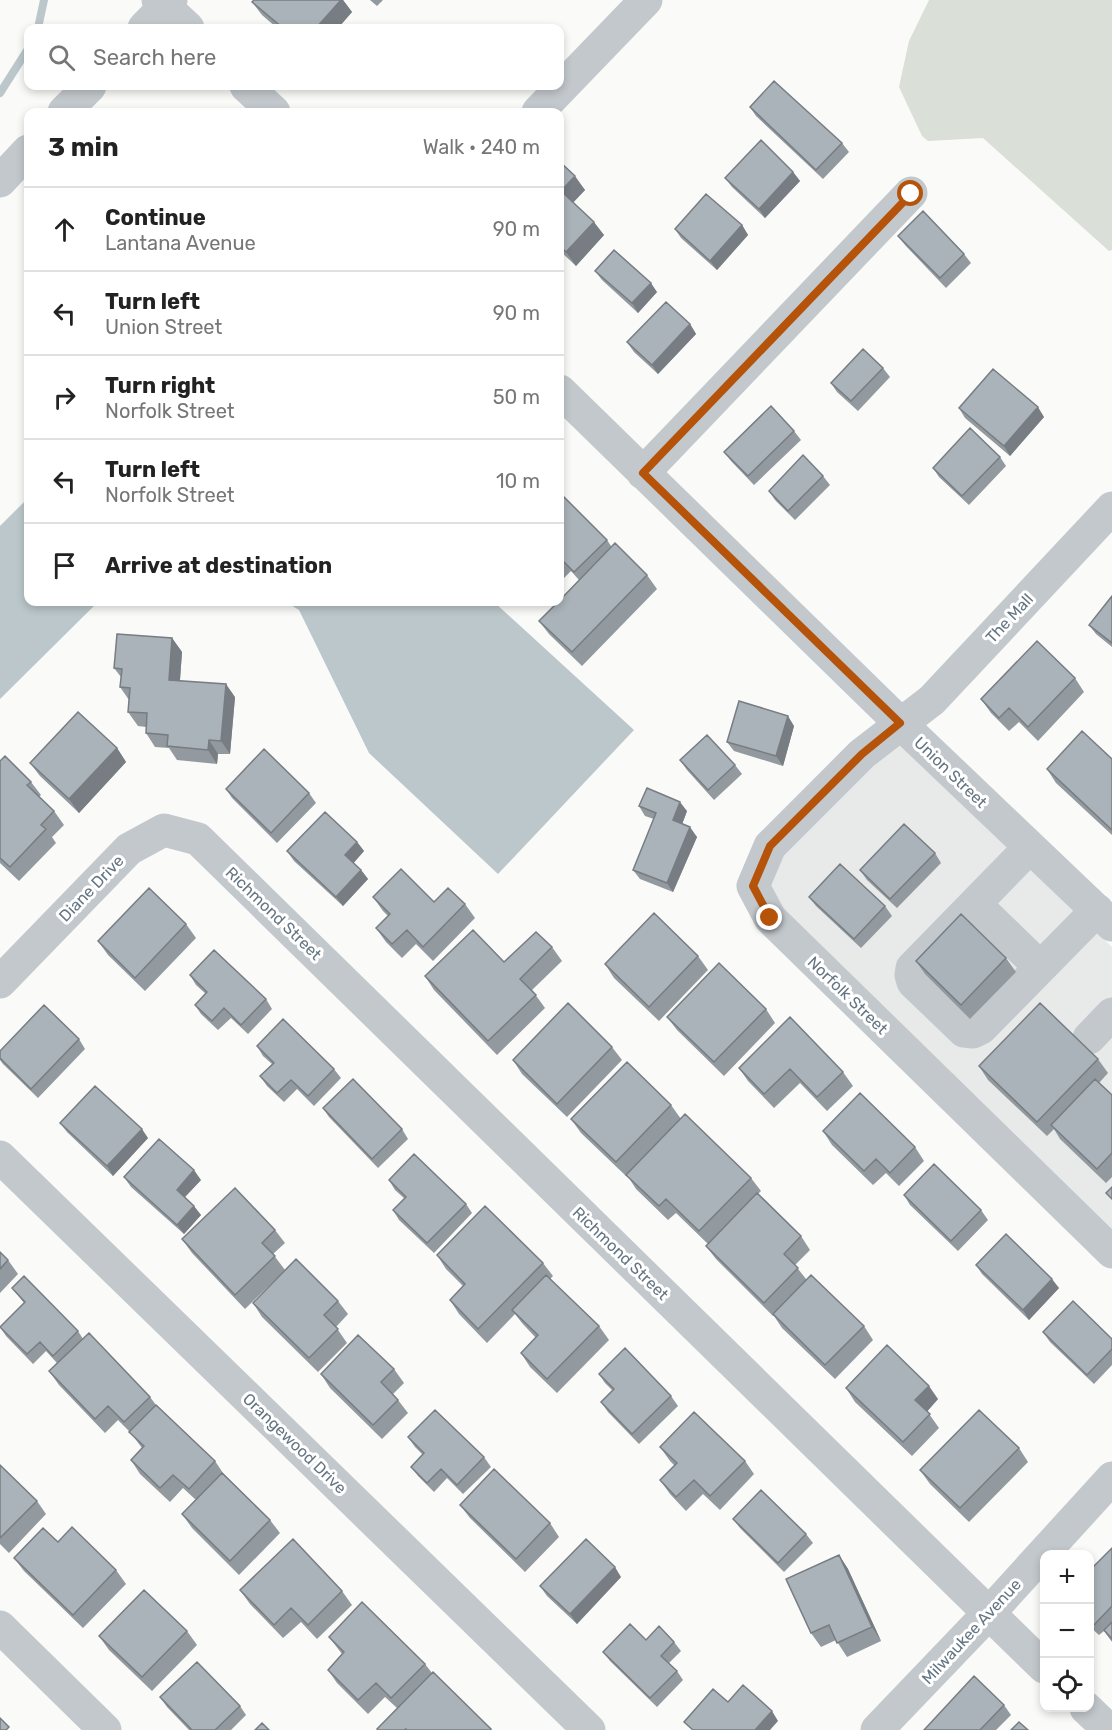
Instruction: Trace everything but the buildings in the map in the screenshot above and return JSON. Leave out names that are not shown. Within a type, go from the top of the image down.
[{"type":"street","points":[[564,85],[646,0]]},
{"type":"street","points":[[68,108],[86,90]]},
{"type":"street","points":[[250,90],[270,108]]},
{"type":"street","points":[[542,108],[559,90]]},
{"type":"street","points":[[0,181],[24,155]]},
{"type":"street","points":[[643,473],[911,194]]},
{"type":"street","name":"Union Street","points":[[564,395],[900,723],[1104,917]]},
{"type":"street","name":"The Mall","points":[[900,723],[932,700],[1112,508]]},
{"type":"street","name":"Norfolk Street","points":[[900,723],[862,754],[770,846],[753,886],[770,918],[1112,1252]]},
{"type":"street","name":"Diane Drive","points":[[0,982],[129,849],[164,830],[198,839]]},
{"type":"street","name":"Richmond Street","points":[[198,839],[1040,1663]]},
{"type":"street","points":[[1030,847],[912,968],[913,982],[964,1031],[973,1032],[981,1028],[1040,967],[1104,917]]},
{"type":"street","points":[[975,904],[1040,967]]},
{"type":"street","points":[[1089,1038],[1112,1014]]},
{"type":"street","name":"Orangewood Drive","points":[[0,1157],[589,1730]]},
{"type":"street","name":"Milwaukee Avenue","points":[[877,1730],[989,1613],[1112,1478]]},
{"type":"street","points":[[0,1627],[105,1730]]},
{"type":"street","points":[[1091,1712],[1109,1730]]},
{"type":"shaded area","points":[[929,0],[1112,0],[1112,250],[1109,251],[983,138],[928,141],[922,136],[899,87],[909,41]]},
{"type":"shaded area","points":[[24,502],[24,606],[94,606],[0,699],[0,526]]},
{"type":"shaded area","points":[[292,606],[498,606],[634,730],[498,874],[369,753],[299,610]]},
{"type":"shaded area","points":[[898,743],[1112,947],[1112,1229],[783,908],[770,883],[783,853],[871,765]]},
{"type":"waterway","points":[[39,24],[44,0]]},
{"type":"waterway","points":[[0,93],[24,55]]},
{"type":"route","points":[[770,918],[753,886],[770,846],[862,754],[900,723],[643,473],[911,194]]}]
